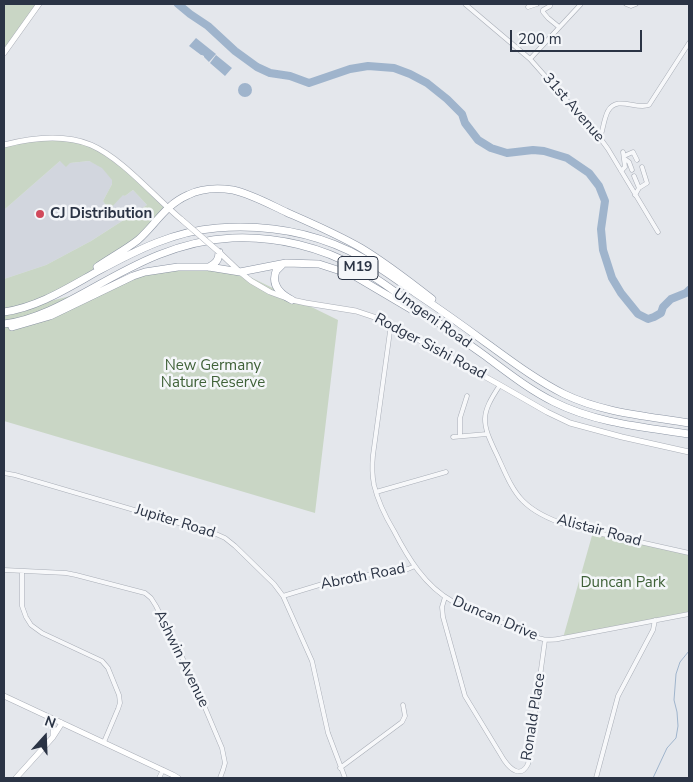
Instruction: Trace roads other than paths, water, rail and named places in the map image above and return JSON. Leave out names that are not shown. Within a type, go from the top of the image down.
[{"type":"highway","points":[[30,306],[62,289],[137,241],[167,208],[189,194],[204,190],[224,189],[244,193],[362,249],[410,281],[459,322]]},
{"type":"highway","name":"Umgeni Road","points":[[4,312],[30,306],[130,254],[160,241],[184,234],[210,229],[230,228],[260,228],[300,234],[330,243],[378,267],[459,322],[530,374],[566,394],[594,405],[620,412],[689,423]]},
{"type":"highway","name":"Umgeni Road","points":[[4,324],[50,310],[140,262],[191,244],[244,238],[279,241],[320,251],[351,264],[371,276],[529,388],[553,401],[587,415],[616,423],[689,434]]},
{"type":"highway","points":[[209,267],[216,262],[219,256],[218,252]]},
{"type":"highway","points":[[4,328],[22,325],[50,316],[123,280],[161,269],[209,267],[240,272],[286,263],[319,264],[353,275],[484,355]]},
{"type":"highway","points":[[286,263],[276,271],[274,281],[281,293],[292,300]]},
{"type":"street","points":[[4,54],[39,4]]},
{"type":"street","name":"31st Avenue","points":[[465,4],[530,58],[600,138],[658,232]]},
{"type":"street","points":[[528,8],[537,4]]},
{"type":"street","points":[[550,4],[543,12],[559,27]]},
{"type":"street","points":[[530,58],[581,4]]},
{"type":"street","points":[[626,4],[631,6],[636,4]]},
{"type":"street","points":[[600,138],[606,115],[613,105],[619,103],[639,106],[650,105],[689,43]]},
{"type":"street","name":"Rodger Sishi Road","points":[[4,145],[42,138],[59,138],[91,145],[120,164],[240,272],[270,292],[306,304],[356,311],[391,324],[546,412],[572,424],[689,452]]},
{"type":"street","points":[[624,156],[633,152],[637,160]]},
{"type":"street","points":[[621,171],[625,167],[624,156]]},
{"type":"street","points":[[624,156],[632,170]]},
{"type":"street","points":[[635,195],[639,188],[647,183],[642,167]]},
{"type":"street","points":[[634,176],[639,188]]},
{"type":"street","name":"Duncan Drive","points":[[391,324],[373,455],[373,475],[376,492],[384,513],[404,550],[431,586],[445,597],[545,640],[554,640],[689,614]]},
{"type":"street","name":"Alistair Road","points":[[500,385],[485,411],[487,434],[516,493],[527,505],[560,522],[581,529],[689,553]]},
{"type":"street","points":[[460,436],[460,418],[467,396]]},
{"type":"street","points":[[453,437],[487,434]]},
{"type":"street","points":[[376,492],[446,472]]},
{"type":"street","name":"Jupiter Road","points":[[4,473],[216,534],[235,546],[274,584],[283,596],[314,667],[328,732],[345,778]]},
{"type":"street","name":"Abroth Road","points":[[283,596],[339,579],[415,566]]},
{"type":"street","name":"Ashwin Avenue","points":[[4,570],[76,574],[140,591],[151,598],[192,677],[222,748],[225,762],[220,778]]},
{"type":"street","points":[[22,572],[22,606],[26,618],[31,625],[42,633],[102,661],[108,668],[119,695],[120,703],[104,742]]},
{"type":"street","name":"Ronald Place","points":[[445,597],[442,607],[443,617],[464,696],[508,766],[514,771],[521,772],[526,768],[529,760],[545,640]]},
{"type":"street","points":[[596,778],[618,696],[653,630],[655,620]]},
{"type":"street","points":[[4,696],[178,778]]},
{"type":"street","points":[[340,768],[402,722],[405,716],[403,704]]},
{"type":"street","points":[[48,716],[53,724],[53,737]]},
{"type":"street","points":[[16,778],[53,737],[62,723]]},
{"type":"street","points":[[160,778],[163,770]]},
{"type":"water","points":[[196,38],[216,54],[209,62],[204,56],[189,46]]},
{"type":"water","points":[[216,55],[232,68],[225,76],[210,63]]},
{"type":"water","points":[[242,83],[248,83],[252,90],[248,97],[242,97],[238,93],[238,87]]},
{"type":"waterway","points":[[178,4],[208,26],[235,51],[257,67],[270,73],[290,76],[309,83],[350,69],[368,66],[394,68],[427,83],[447,99],[462,114],[465,123],[478,140],[491,148],[507,153],[533,150],[544,151],[567,158],[589,173],[599,186],[605,201],[601,229],[603,250],[612,278],[638,314],[648,319],[654,317],[661,313],[663,307],[671,299],[689,290]]},
{"type":"waterway","points":[[653,778],[667,748],[676,738],[678,726],[674,700],[676,674],[680,662],[689,651]]},
{"type":"place","name":"CJ Distribution","points":[[40,214]]},
{"type":"park label","name":"New Germany Nature Reserve","points":[[213,374]]},
{"type":"park label","name":"Duncan Park","points":[[623,583]]}]
